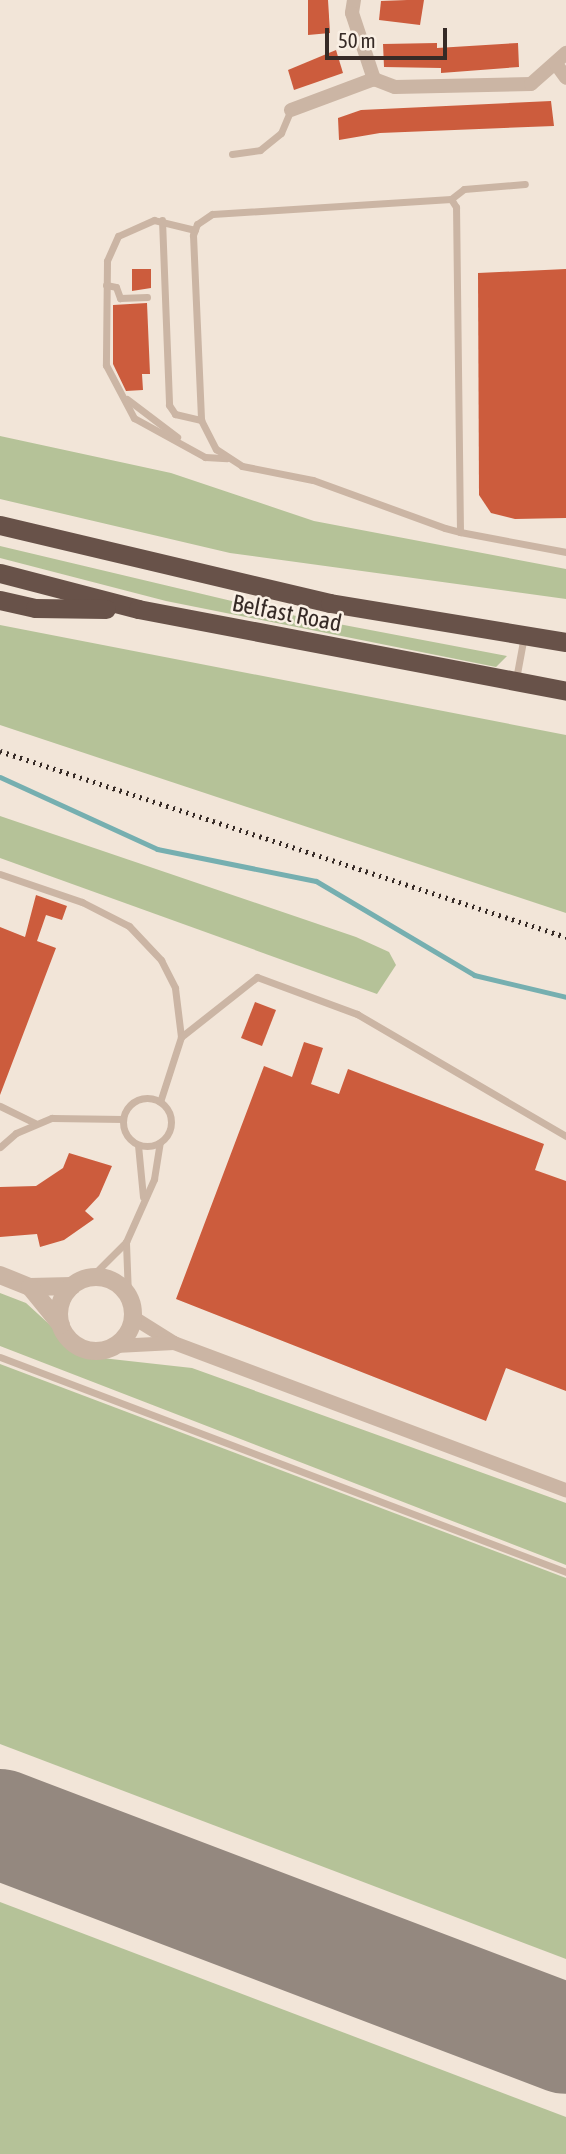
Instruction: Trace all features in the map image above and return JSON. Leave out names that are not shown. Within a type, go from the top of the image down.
[{"type":"highway","name":"Belfast Road","points":[[0,525],[330,603],[566,642]]},
{"type":"highway","name":"Belfast Road","points":[[0,573],[138,609],[515,684],[566,691]]},
{"type":"highway","points":[[0,600],[35,608],[138,609]]},
{"type":"street","points":[[354,0],[352,13],[373,79]]},
{"type":"street","points":[[291,110],[373,79],[395,88],[434,90],[531,84],[561,58],[566,78]]},
{"type":"street","points":[[0,1275],[30,1287],[72,1286],[90,1278],[110,1280],[128,1295],[134,1318],[174,1343],[566,1490]]},
{"type":"street","points":[[61,1325],[61,1304],[72,1286]]},
{"type":"street","points":[[30,1287],[83,1349],[174,1343]]},
{"type":"street","points":[[116,1346],[134,1318]]},
{"type":"lane","points":[[232,154],[260,150],[281,133],[291,110]]},
{"type":"lane","points":[[228,458],[203,433],[201,420],[195,230],[212,214],[451,200],[464,189],[525,184]]},
{"type":"lane","points":[[451,200],[456,206],[460,532]]},
{"type":"lane","points":[[195,230],[162,220],[118,236],[106,285],[106,365],[114,388],[205,457],[228,458],[313,480],[460,532],[566,552]]},
{"type":"lane","points":[[162,220],[169,405],[175,414],[201,420]]},
{"type":"lane","points":[[106,285],[116,287],[120,298],[147,297]]},
{"type":"lane","points":[[127,399],[134,418],[180,440]]},
{"type":"lane","points":[[515,684],[524,636]]},
{"type":"lane","points":[[0,874],[82,902],[130,926],[161,960],[175,988],[181,1037],[160,1102],[171,1122],[160,1142],[157,1171],[143,1197],[126,1242],[128,1295]]},
{"type":"lane","points":[[181,1037],[257,977],[357,1014],[566,1136]]},
{"type":"lane","points":[[143,1197],[138,1145],[126,1135],[123,1119],[137,1100],[160,1102]]},
{"type":"lane","points":[[0,1106],[34,1123]]},
{"type":"lane","points":[[0,1147],[34,1123],[59,1117],[123,1119]]},
{"type":"lane","points":[[138,1145],[160,1142]]},
{"type":"lane","points":[[90,1278],[126,1242]]},
{"type":"lane","points":[[0,1357],[566,1572]]},
{"type":"green space","points":[[0,436],[171,473],[314,521],[566,569],[566,599],[230,553],[0,499]]},
{"type":"green space","points":[[0,546],[286,614],[507,656],[496,667],[166,601],[0,558]]},
{"type":"green space","points":[[0,625],[566,735],[566,913],[0,725]]},
{"type":"green space","points":[[0,816],[356,937],[389,952],[396,965],[377,994],[0,858]]},
{"type":"green space","points":[[0,1293],[26,1303],[84,1356],[192,1368],[566,1503],[566,1565],[0,1346]]},
{"type":"green space","points":[[0,1364],[566,1578],[566,1959],[0,1744]]},
{"type":"green space","points":[[0,1902],[566,2117],[566,2154],[0,2154]]},
{"type":"building","points":[[308,0],[328,0],[330,33],[308,35]]},
{"type":"building","points":[[424,0],[420,25],[379,20],[381,1]]},
{"type":"building","points":[[437,43],[437,48],[518,43],[519,67],[441,73],[441,68],[384,67],[383,44]]},
{"type":"building","points":[[336,50],[343,73],[294,90],[288,70]]},
{"type":"building","points":[[551,101],[554,126],[380,133],[339,140],[338,118],[361,110]]},
{"type":"building","points":[[132,269],[151,269],[151,288],[132,291]]},
{"type":"building","points":[[566,269],[566,518],[515,519],[491,513],[479,495],[478,273]]},
{"type":"building","points":[[147,303],[150,374],[142,374],[143,390],[126,391],[113,364],[113,305]]},
{"type":"building","points":[[36,895],[67,906],[62,920],[46,915],[37,941],[56,948],[0,1095],[0,927],[25,937]]},
{"type":"building","points":[[255,1002],[276,1010],[262,1046],[241,1038]]},
{"type":"building","points":[[304,1042],[323,1048],[311,1084],[339,1094],[348,1069],[544,1144],[535,1170],[566,1181],[566,1391],[506,1368],[486,1421],[176,1299],[264,1066],[292,1077]]},
{"type":"building","points":[[69,1153],[112,1166],[99,1196],[85,1211],[94,1219],[64,1240],[40,1247],[37,1234],[0,1237],[0,1187],[36,1186],[63,1168]]},
{"type":"waterway","points":[[0,777],[157,849],[316,881],[474,975],[566,997]]},
{"type":"runway","points":[[0,1824],[566,2039]]},
{"type":"railway","points":[[0,751],[566,937]]}]
